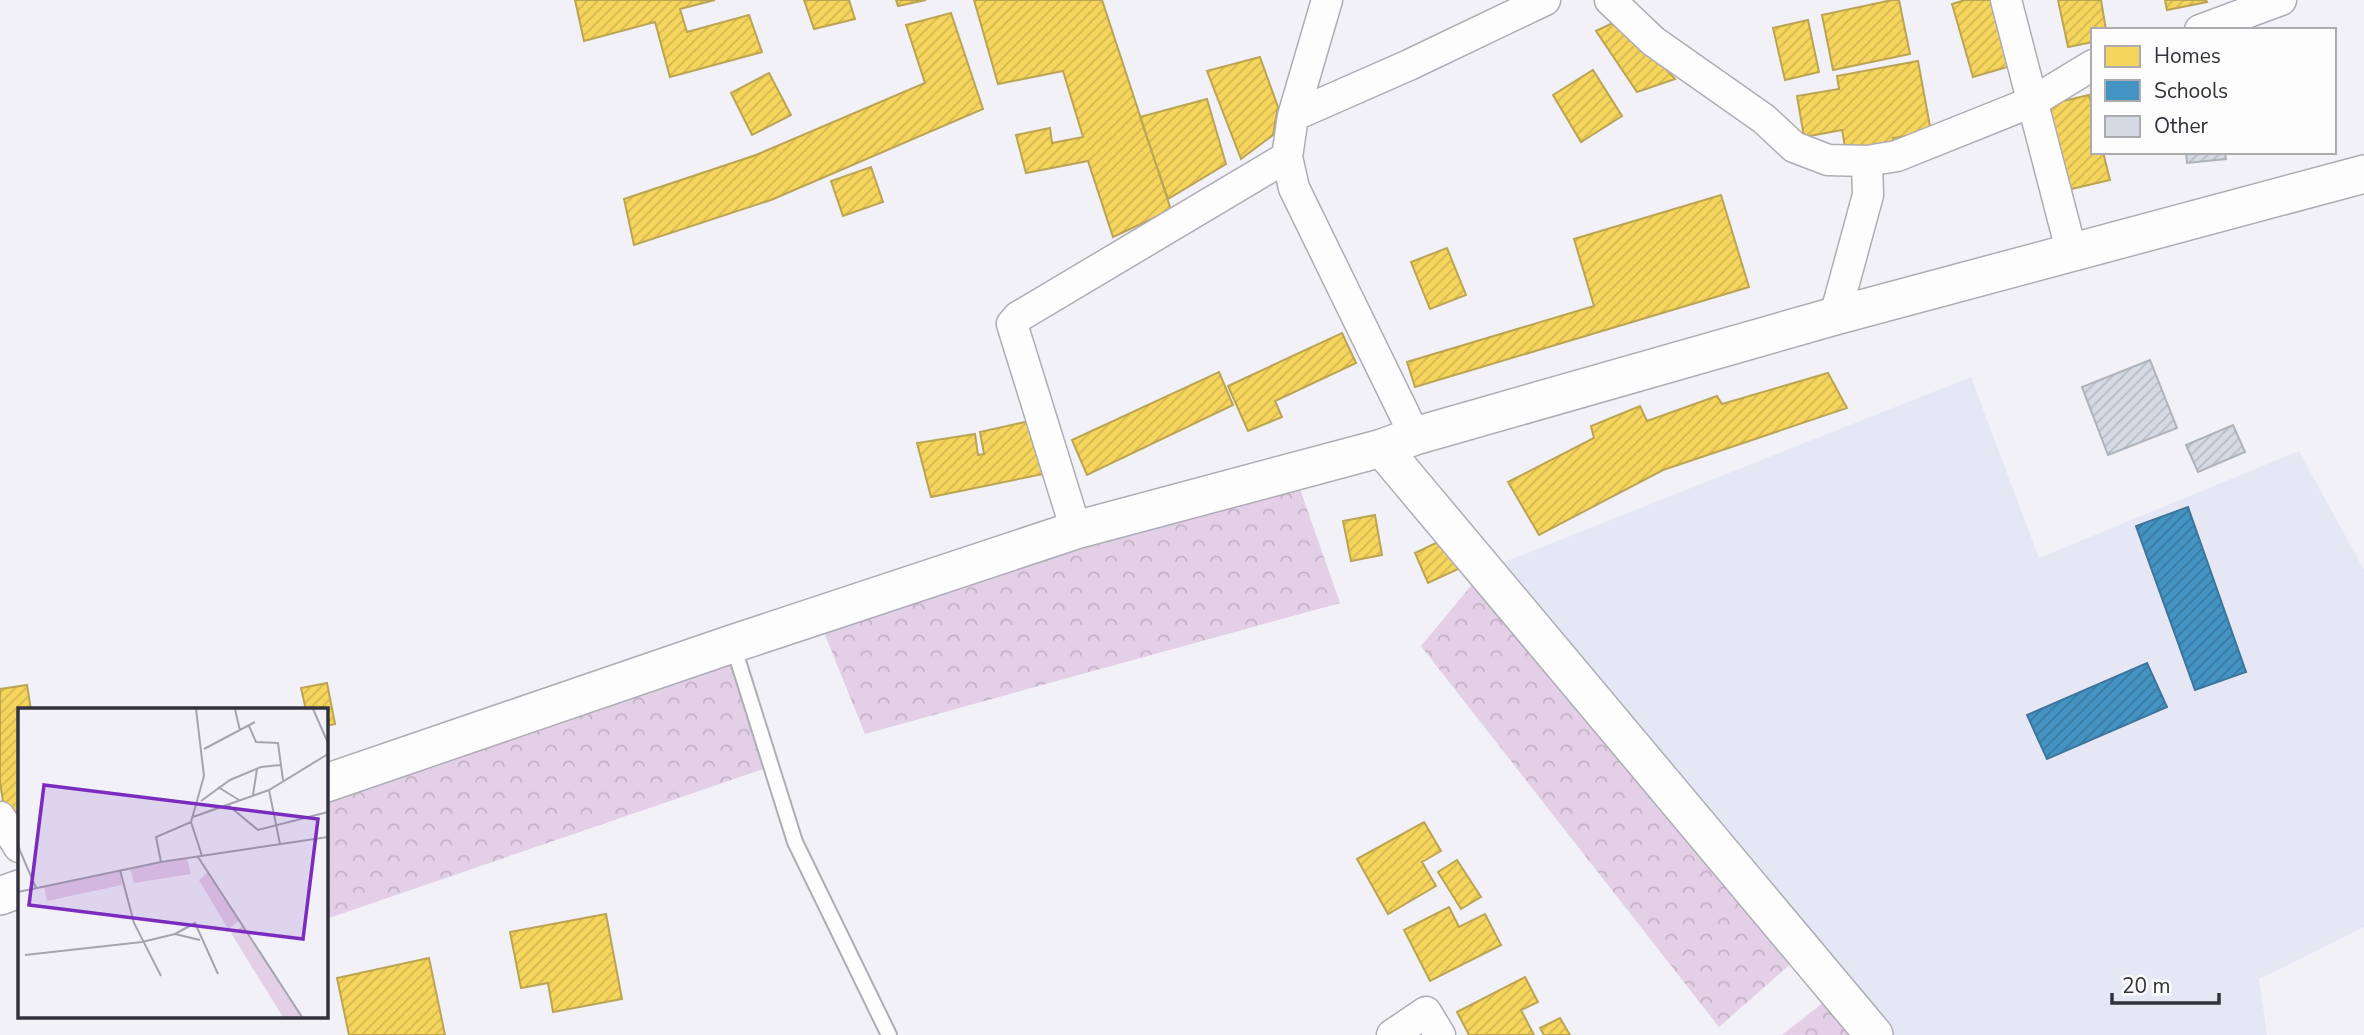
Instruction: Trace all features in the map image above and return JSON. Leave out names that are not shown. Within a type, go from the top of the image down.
[{"type":"street","points":[[1293,116],[1409,65],[1545,0]]},
{"type":"street","points":[[1611,0],[1653,41],[1764,118],[1794,147],[1828,160],[1867,161],[1897,156],[2032,102],[2091,66]]},
{"type":"street","points":[[2006,0],[2071,250]]},
{"type":"street","points":[[2205,28],[2281,0]]},
{"type":"street","points":[[1327,1],[1293,116],[1287,157],[1294,187],[1398,442],[1874,1035]]},
{"type":"street","points":[[1076,530],[1012,324],[1018,317],[1287,157]]},
{"type":"street","points":[[1835,316],[1868,195],[1867,161]]},
{"type":"street","points":[[327,783],[1076,530],[1398,442],[2071,250],[2364,174]]},
{"type":"street","points":[[0,817],[18,845]]},
{"type":"street","points":[[0,896],[18,889]]},
{"type":"street","points":[[1392,1035],[1426,1012],[1440,1035]]},
{"type":"lane","points":[[732,644],[795,842],[889,1035]]},
{"type":"shaded area","points":[[1971,377],[2039,558],[2299,451],[2364,570],[2364,927],[2259,979],[2267,1035],[1874,1035],[1484,570]]},
{"type":"green space","points":[[1294,472],[1340,603],[865,734],[817,615]]},
{"type":"green space","points":[[1484,570],[1804,952],[1719,1027],[1421,646]]},
{"type":"green space","points":[[732,644],[772,766],[327,919],[327,783]]},
{"type":"green space","points":[[1838,991],[1875,1035],[1782,1035]]},
{"type":"building: Homes","points":[[575,0],[715,0],[680,9],[687,32],[749,15],[762,52],[670,77],[655,22],[584,41]]},
{"type":"building: Homes","points":[[804,0],[849,0],[855,19],[814,29]]},
{"type":"building: Homes","points":[[896,0],[926,0],[898,6]]},
{"type":"building: Homes","points":[[974,0],[1102,0],[1171,210],[1113,237],[1088,161],[1026,173],[1016,135],[1050,128],[1052,143],[1083,137],[1063,71],[998,84]]},
{"type":"building: Homes","points":[[1899,0],[1910,54],[1833,70],[1822,15]]},
{"type":"building: Homes","points":[[1965,0],[1995,0],[2014,65],[1973,77],[1952,4]]},
{"type":"building: Homes","points":[[2058,0],[2101,0],[2106,28],[2091,28],[2091,42],[2068,47]]},
{"type":"building: Homes","points":[[2165,0],[2206,0],[2207,2],[2167,10]]},
{"type":"building: Homes","points":[[951,13],[983,109],[771,200],[634,245],[624,199],[756,155],[925,83],[906,25]]},
{"type":"building: Homes","points":[[1621,19],[1675,79],[1637,92],[1596,31]]},
{"type":"building: Homes","points":[[1808,20],[1819,72],[1785,80],[1773,28]]},
{"type":"building: Homes","points":[[1260,57],[1278,107],[1273,135],[1241,159],[1207,71]]},
{"type":"building: Homes","points":[[1918,61],[1931,132],[1893,138],[1895,150],[1846,152],[1842,130],[1804,137],[1797,96],[1839,89],[1837,76]]},
{"type":"building: Homes","points":[[1593,70],[1622,116],[1581,142],[1553,95]]},
{"type":"building: Homes","points":[[769,73],[791,115],[752,135],[731,93]]},
{"type":"building: Homes","points":[[2089,95],[2091,154],[2104,154],[2110,180],[2067,190],[2046,105]]},
{"type":"building: Homes","points":[[1207,99],[1226,164],[1168,199],[1140,117]]},
{"type":"building: Homes","points":[[871,167],[883,202],[843,216],[831,181]]},
{"type":"building: Homes","points":[[1721,195],[1749,287],[1415,387],[1407,362],[1594,306],[1574,239]]},
{"type":"building: Homes","points":[[1447,248],[1466,295],[1430,309],[1411,262]]},
{"type":"building: Homes","points":[[1342,333],[1356,363],[1275,401],[1282,417],[1248,431],[1228,386]]},
{"type":"building: Homes","points":[[1219,372],[1233,405],[1087,475],[1072,440]]},
{"type":"building: Homes","points":[[1828,373],[1847,408],[1663,470],[1539,535],[1508,482],[1594,438],[1591,426],[1640,406],[1647,421],[1717,396],[1722,404]]},
{"type":"building: Homes","points":[[1034,420],[1048,473],[931,497],[917,443],[975,434],[978,455],[984,454],[980,432]]},
{"type":"building: Homes","points":[[1375,515],[1382,555],[1351,561],[1343,521]]},
{"type":"building: Homes","points":[[1444,539],[1458,569],[1428,583],[1415,553]]},
{"type":"building: Homes","points":[[327,683],[335,724],[327,726],[327,708],[306,708],[301,688]]},
{"type":"building: Homes","points":[[27,685],[31,708],[18,708],[18,813],[5,815],[0,782],[0,689]]},
{"type":"building: Homes","points":[[1424,822],[1441,851],[1422,862],[1436,886],[1388,914],[1357,859]]},
{"type":"building: Homes","points":[[1457,860],[1481,897],[1461,909],[1438,872]]},
{"type":"building: Homes","points":[[1449,907],[1459,927],[1485,914],[1501,945],[1430,981],[1404,930]]},
{"type":"building: Homes","points":[[606,914],[622,999],[553,1012],[548,983],[521,988],[510,932]]},
{"type":"building: Homes","points":[[429,958],[445,1035],[349,1035],[337,978]]},
{"type":"building: Homes","points":[[1525,977],[1538,1002],[1521,1010],[1534,1035],[1469,1035],[1457,1012]]},
{"type":"building: Homes","points":[[1560,1018],[1570,1035],[1544,1035],[1540,1028]]},
{"type":"building: Schools","points":[[2188,507],[2246,672],[2195,690],[2136,526]]},
{"type":"building: Schools","points":[[2147,663],[2167,707],[2047,759],[2027,715]]},
{"type":"building: Other","points":[[2186,154],[2225,154],[2226,159],[2187,163]]},
{"type":"building: Other","points":[[2150,360],[2177,428],[2108,455],[2082,387]]},
{"type":"building: Other","points":[[2233,425],[2245,452],[2198,472],[2186,445]]}]
